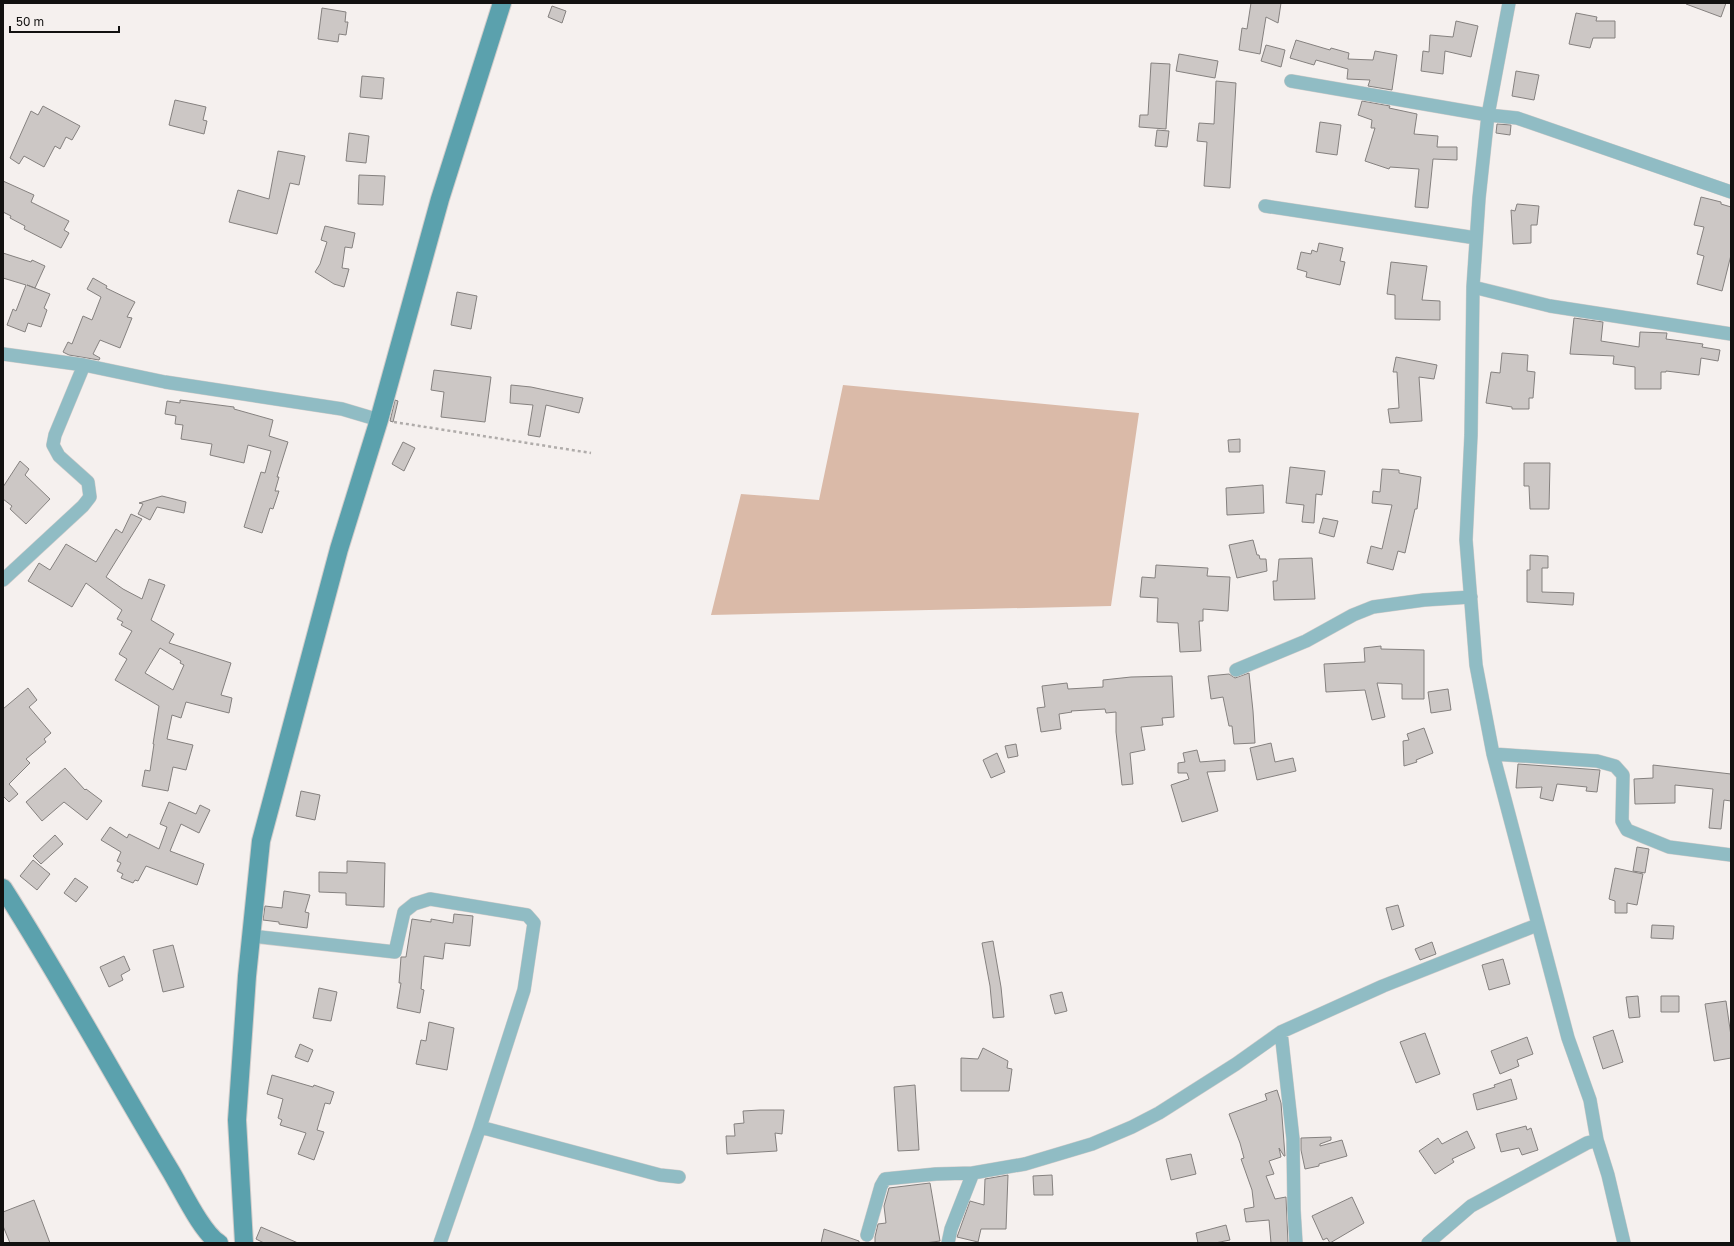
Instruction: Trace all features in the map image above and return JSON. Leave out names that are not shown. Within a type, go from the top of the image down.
[{"type":"street","points":[[244,1243],[237,1120],[247,976],[261,841],[339,550],[379,420],[440,199],[502,3]]},
{"type":"street","points":[[1509,3],[1488,115],[1476,238],[1473,287],[1471,435],[1466,540],[1476,665],[1493,754],[1568,1038],[1590,1100],[1597,1140],[1624,1243]]},
{"type":"street","points":[[1291,81],[1488,115],[1517,118],[1731,192]]},
{"type":"street","points":[[1265,206],[1476,238]]},
{"type":"street","points":[[1473,287],[1550,306],[1731,334]]},
{"type":"street","points":[[3,354],[84,365],[165,382],[342,409],[379,420]]},
{"type":"street","points":[[3,580],[83,506],[90,497],[88,482],[59,456],[53,445],[55,435],[84,365]]},
{"type":"street","points":[[1236,670],[1306,641],[1353,614],[1373,607],[1424,600],[1471,596]]},
{"type":"street","points":[[1493,754],[1597,761],[1615,766],[1624,775],[1622,821],[1627,830],[1669,846],[1731,856]]},
{"type":"street","points":[[3,888],[40,947],[152,1141],[205,1229],[219,1243]]},
{"type":"street","points":[[251,936],[395,952],[404,912],[414,904],[430,899],[527,915],[534,923],[524,990],[480,1127],[440,1243]]},
{"type":"street","points":[[867,1235],[881,1186],[885,1179],[936,1174],[973,1173],[1040,1159],[1092,1144],[1132,1127],[1159,1113],[1236,1064],[1280,1032],[1383,986],[1537,925]]},
{"type":"street","points":[[1280,1032],[1293,1138],[1296,1243]]},
{"type":"street","points":[[480,1127],[660,1175],[679,1177]]},
{"type":"street","points":[[1428,1243],[1471,1206],[1587,1143],[1597,1140]]},
{"type":"street","points":[[948,1243],[951,1229],[973,1173]]},
{"type":"path","points":[[379,420],[591,453]]},
{"type":"shaded area","points":[[843,385],[1139,413],[1111,606],[711,615],[741,494],[819,500]]},
{"type":"building","points":[[1251,3],[1281,3],[1278,23],[1266,17],[1260,54],[1239,50],[1242,28],[1247,29]]},
{"type":"building","points":[[1686,3],[1726,3],[1721,17]]},
{"type":"building","points":[[552,6],[566,11],[562,23],[548,17]]},
{"type":"building","points":[[322,8],[346,12],[345,22],[348,22],[346,35],[339,34],[338,42],[318,39]]},
{"type":"building","points":[[1576,13],[1597,17],[1596,21],[1615,21],[1615,38],[1593,38],[1590,48],[1569,44]]},
{"type":"building","points":[[1456,21],[1478,26],[1471,57],[1445,51],[1443,74],[1421,71],[1423,51],[1429,52],[1430,35],[1453,37]]},
{"type":"building","points":[[1296,40],[1330,50],[1331,48],[1349,53],[1348,59],[1373,60],[1375,51],[1397,55],[1392,90],[1368,86],[1370,80],[1347,79],[1348,69],[1316,60],[1314,65],[1290,58]]},
{"type":"building","points":[[1266,45],[1285,50],[1281,67],[1261,61]]},
{"type":"building","points":[[1179,54],[1218,61],[1215,78],[1176,71]]},
{"type":"building","points":[[1151,63],[1170,64],[1166,129],[1139,127],[1140,115],[1148,115]]},
{"type":"building","points":[[1516,71],[1539,75],[1534,100],[1512,96]]},
{"type":"building","points":[[362,76],[384,78],[382,99],[360,97]]},
{"type":"building","points":[[1216,81],[1236,83],[1230,188],[1204,186],[1207,142],[1197,141],[1199,123],[1214,124]]},
{"type":"building","points":[[175,100],[206,107],[203,120],[207,121],[204,134],[169,125]]},
{"type":"building","points":[[1362,101],[1390,106],[1389,108],[1417,114],[1414,134],[1438,136],[1437,147],[1457,147],[1457,160],[1433,159],[1428,208],[1415,207],[1419,169],[1390,167],[1389,169],[1365,161],[1375,128],[1371,128],[1372,120],[1358,115]]},
{"type":"building","points":[[43,106],[80,126],[72,140],[66,137],[60,149],[55,146],[44,167],[24,156],[19,164],[10,158],[31,111],[38,115]]},
{"type":"building","points":[[1320,122],[1341,125],[1337,155],[1316,152]]},
{"type":"building","points":[[1497,124],[1511,125],[1510,135],[1496,133]]},
{"type":"building","points":[[1157,130],[1169,131],[1167,147],[1155,146]]},
{"type":"building","points":[[349,133],[369,136],[366,163],[346,161]]},
{"type":"building","points":[[278,151],[305,156],[299,185],[290,183],[277,234],[229,222],[238,190],[269,199]]},
{"type":"building","points":[[359,175],[385,176],[383,205],[358,204]]},
{"type":"building","points":[[3,181],[34,195],[31,202],[69,221],[64,230],[69,233],[61,248],[24,229],[25,226],[10,218],[11,216],[3,212]]},
{"type":"building","points":[[1701,197],[1721,202],[1721,204],[1731,207],[1731,255],[1722,291],[1697,284],[1704,256],[1697,254],[1704,227],[1694,225]]},
{"type":"building","points":[[1517,204],[1539,206],[1537,225],[1531,225],[1531,243],[1513,244],[1511,210],[1515,211]]},
{"type":"building","points":[[325,226],[355,233],[352,248],[345,247],[342,268],[349,269],[344,287],[334,284],[315,272],[320,264],[327,242],[321,240]]},
{"type":"building","points":[[1319,243],[1343,248],[1340,261],[1345,262],[1340,285],[1306,277],[1307,272],[1297,269],[1301,252],[1311,254],[1312,250],[1317,252]]},
{"type":"building","points":[[3,253],[31,262],[32,260],[45,266],[35,288],[27,285],[50,294],[44,308],[47,310],[41,327],[28,323],[25,332],[7,325],[13,309],[16,311],[26,285],[3,278]]},
{"type":"building","points":[[1391,262],[1427,266],[1422,300],[1440,301],[1440,320],[1395,319],[1395,295],[1387,294]]},
{"type":"building","points":[[93,278],[107,286],[106,288],[135,302],[127,317],[132,318],[120,348],[100,340],[93,354],[100,358],[99,360],[69,355],[63,352],[68,342],[72,344],[83,316],[92,320],[101,297],[87,289]]},
{"type":"building","points":[[457,292],[477,296],[471,329],[451,325]]},
{"type":"building","points":[[1574,318],[1603,322],[1601,341],[1639,347],[1640,332],[1667,333],[1666,339],[1703,344],[1702,347],[1720,350],[1718,361],[1701,358],[1699,375],[1666,371],[1661,372],[1661,389],[1635,389],[1635,367],[1613,364],[1614,356],[1570,354]]},
{"type":"building","points":[[1502,353],[1528,355],[1527,371],[1535,372],[1533,398],[1529,398],[1529,409],[1512,409],[1512,407],[1486,403],[1491,372],[1500,373]]},
{"type":"building","points":[[1396,357],[1437,365],[1434,379],[1419,377],[1422,421],[1390,423],[1388,409],[1399,408],[1397,372],[1393,372]]},
{"type":"building","points":[[434,370],[491,377],[485,422],[441,417],[444,392],[431,390]]},
{"type":"building","points":[[511,385],[531,387],[583,398],[579,413],[546,405],[540,437],[528,435],[533,405],[510,403]]},
{"type":"building","points":[[180,400],[234,407],[234,409],[273,420],[269,436],[288,442],[277,477],[279,477],[275,491],[279,491],[273,509],[270,508],[262,533],[244,527],[261,472],[265,473],[271,451],[248,445],[244,463],[210,455],[212,444],[181,439],[183,425],[175,424],[176,416],[165,414],[167,401],[180,403]]},
{"type":"building","points":[[395,400],[398,401],[393,422],[390,421]]},
{"type":"building","points":[[1240,439],[1240,452],[1229,452],[1228,440]]},
{"type":"building","points":[[403,442],[415,448],[404,471],[392,464]]},
{"type":"building","points":[[20,461],[29,469],[25,475],[50,499],[26,524],[10,509],[12,506],[3,499],[3,487]]},
{"type":"building","points":[[1524,463],[1550,463],[1549,509],[1530,509],[1529,486],[1524,486]]},
{"type":"building","points":[[1290,467],[1325,471],[1322,495],[1316,494],[1314,523],[1302,522],[1304,505],[1286,503]]},
{"type":"building","points":[[1382,469],[1399,470],[1399,473],[1421,477],[1417,509],[1415,509],[1405,553],[1398,551],[1393,570],[1367,563],[1371,546],[1382,549],[1392,505],[1372,503],[1373,491],[1380,492]]},
{"type":"building","points":[[1263,485],[1264,513],[1227,515],[1226,488]]},
{"type":"building","points":[[162,496],[186,502],[184,513],[157,507],[150,520],[138,514],[143,504],[139,503]]},
{"type":"building","points":[[131,514],[142,519],[106,577],[123,589],[142,599],[149,579],[165,585],[151,620],[174,634],[169,643],[231,663],[221,695],[232,698],[229,713],[186,702],[181,718],[172,715],[167,739],[193,745],[186,770],[173,767],[168,791],[142,786],[145,770],[150,771],[159,706],[115,680],[127,659],[119,654],[132,631],[121,625],[123,622],[117,619],[122,610],[86,583],[72,607],[28,581],[39,563],[50,570],[66,544],[96,562],[116,529],[122,533]],"holes":[[[160,648],[181,661],[180,663],[184,665],[173,690],[145,673]]]},
{"type":"building","points":[[1323,518],[1338,521],[1334,537],[1319,533]]},
{"type":"building","points":[[1253,540],[1257,555],[1259,555],[1260,559],[1266,559],[1267,571],[1237,578],[1229,545]]},
{"type":"building","points":[[1530,555],[1548,556],[1548,568],[1542,568],[1542,592],[1574,593],[1573,605],[1527,602],[1527,570],[1530,570]]},
{"type":"building","points":[[1312,558],[1315,599],[1274,600],[1273,581],[1277,581],[1279,559]]},
{"type":"building","points":[[1156,565],[1208,568],[1207,576],[1230,577],[1228,611],[1203,609],[1203,621],[1199,621],[1201,651],[1180,652],[1178,623],[1157,622],[1158,598],[1140,597],[1142,577],[1155,578]]},
{"type":"building","points":[[1381,646],[1381,649],[1424,650],[1424,699],[1402,699],[1402,684],[1377,683],[1385,717],[1372,720],[1365,690],[1326,692],[1324,664],[1365,662],[1364,648]]},
{"type":"building","points":[[1249,673],[1255,743],[1234,744],[1232,726],[1229,726],[1223,697],[1211,699],[1208,676],[1229,674],[1235,678]]},
{"type":"building","points":[[1172,676],[1174,717],[1162,718],[1163,725],[1141,727],[1145,750],[1130,753],[1133,784],[1122,785],[1116,732],[1116,712],[1106,713],[1105,709],[1071,711],[1072,712],[1059,714],[1061,729],[1041,732],[1037,708],[1045,707],[1042,686],[1067,683],[1068,689],[1103,687],[1103,680],[1131,677]]},
{"type":"building","points":[[28,688],[37,700],[29,707],[51,733],[44,739],[46,742],[26,759],[30,763],[9,784],[18,794],[9,802],[3,796],[3,709]]},
{"type":"building","points":[[1448,689],[1451,710],[1431,713],[1428,692]]},
{"type":"building","points":[[1424,728],[1433,753],[1416,760],[1417,762],[1404,766],[1403,741],[1409,740],[1407,734]]},
{"type":"building","points":[[1271,743],[1275,762],[1293,758],[1296,771],[1257,780],[1250,748]]},
{"type":"building","points":[[1016,744],[1018,756],[1008,758],[1005,746]]},
{"type":"building","points":[[1197,750],[1200,762],[1225,760],[1225,771],[1207,772],[1218,811],[1182,822],[1171,785],[1189,779],[1187,773],[1178,773],[1178,763],[1185,762],[1183,753]]},
{"type":"building","points":[[997,753],[1005,772],[991,778],[983,760]]},
{"type":"building","points":[[1518,764],[1600,770],[1597,792],[1586,791],[1587,787],[1557,784],[1553,801],[1540,798],[1542,787],[1516,788]]},
{"type":"building","points":[[1653,765],[1731,774],[1731,801],[1724,800],[1721,829],[1709,828],[1713,789],[1675,785],[1675,803],[1635,804],[1634,779],[1653,778]]},
{"type":"building","points":[[65,768],[85,790],[86,789],[102,801],[87,820],[64,802],[42,821],[26,802]]},
{"type":"building","points":[[301,791],[320,795],[315,820],[296,816]]},
{"type":"building","points":[[169,802],[196,814],[200,805],[210,810],[199,833],[181,824],[170,851],[204,864],[197,885],[146,866],[138,881],[135,880],[133,883],[121,878],[123,874],[117,871],[121,863],[117,861],[121,852],[101,840],[110,827],[127,838],[129,834],[159,849],[167,827],[160,824]]},
{"type":"building","points":[[55,835],[63,844],[41,864],[33,856]]},
{"type":"building","points":[[1637,847],[1649,849],[1645,873],[1633,871]]},
{"type":"building","points":[[33,860],[50,874],[37,890],[20,876]]},
{"type":"building","points":[[347,861],[385,863],[384,907],[346,905],[346,893],[319,892],[319,872],[347,873]]},
{"type":"building","points":[[1615,868],[1643,874],[1637,905],[1627,903],[1627,913],[1615,913],[1615,901],[1609,899]]},
{"type":"building","points":[[75,878],[88,887],[76,902],[64,893]]},
{"type":"building","points":[[284,891],[310,895],[305,912],[309,913],[307,928],[263,920],[265,906],[282,908]]},
{"type":"building","points":[[1398,905],[1404,926],[1392,930],[1386,908]]},
{"type":"building","points":[[454,914],[473,916],[470,946],[445,943],[443,959],[424,956],[421,989],[424,990],[420,1013],[397,1008],[401,983],[399,983],[401,957],[406,957],[412,919],[431,922],[431,919],[453,923]]},
{"type":"building","points":[[1652,925],[1674,926],[1673,939],[1651,938]]},
{"type":"building","points":[[993,941],[1001,987],[1004,1017],[993,1018],[990,986],[982,943]]},
{"type":"building","points":[[1432,942],[1436,954],[1420,960],[1415,949]]},
{"type":"building","points":[[173,945],[184,987],[163,992],[153,950]]},
{"type":"building","points":[[124,956],[130,970],[121,975],[123,980],[109,987],[100,967]]},
{"type":"building","points":[[1503,959],[1510,984],[1489,990],[1482,965]]},
{"type":"building","points":[[319,988],[337,992],[331,1021],[313,1018]]},
{"type":"building","points":[[1062,992],[1067,1011],[1055,1014],[1050,995]]},
{"type":"building","points":[[1638,996],[1640,1017],[1629,1018],[1626,997]]},
{"type":"building","points":[[1661,996],[1679,996],[1679,1012],[1661,1012]]},
{"type":"building","points":[[1726,1001],[1731,1036],[1731,1058],[1714,1061],[1705,1004]]},
{"type":"building","points":[[429,1022],[454,1028],[447,1070],[416,1064],[421,1040],[426,1041]]},
{"type":"building","points":[[1613,1030],[1623,1062],[1603,1069],[1593,1037]]},
{"type":"building","points":[[1425,1033],[1440,1074],[1416,1083],[1400,1042]]},
{"type":"building","points":[[1527,1037],[1533,1054],[1517,1060],[1519,1066],[1500,1074],[1491,1051]]},
{"type":"building","points":[[300,1044],[313,1050],[308,1062],[295,1057]]},
{"type":"building","points":[[983,1048],[1008,1061],[1007,1068],[1012,1069],[1009,1091],[961,1091],[961,1058],[978,1059]]},
{"type":"building","points":[[272,1075],[313,1087],[314,1085],[334,1092],[330,1104],[325,1103],[317,1130],[324,1132],[314,1160],[298,1154],[306,1133],[280,1125],[282,1120],[278,1118],[283,1099],[267,1094]]},
{"type":"building","points":[[1511,1079],[1517,1099],[1477,1110],[1473,1094],[1495,1087],[1494,1085]]},
{"type":"building","points":[[915,1085],[919,1150],[898,1151],[894,1087]]},
{"type":"building","points":[[1277,1090],[1281,1103],[1285,1156],[1279,1148],[1281,1157],[1269,1161],[1274,1174],[1266,1176],[1275,1199],[1286,1197],[1288,1243],[1271,1243],[1269,1220],[1246,1222],[1244,1209],[1254,1207],[1252,1190],[1241,1159],[1244,1158],[1240,1143],[1229,1114],[1267,1100],[1265,1094]]},
{"type":"building","points":[[784,1110],[782,1134],[775,1133],[777,1151],[727,1154],[726,1136],[735,1136],[734,1124],[744,1123],[743,1111]]},
{"type":"building","points":[[1526,1126],[1527,1130],[1531,1128],[1538,1150],[1522,1155],[1519,1148],[1501,1152],[1496,1134]]},
{"type":"building","points":[[1467,1131],[1475,1148],[1452,1159],[1454,1162],[1435,1174],[1419,1151],[1438,1138],[1442,1144]]},
{"type":"building","points":[[1331,1137],[1331,1140],[1320,1144],[1320,1146],[1342,1140],[1347,1156],[1319,1164],[1319,1166],[1305,1169],[1301,1150],[1301,1138]]},
{"type":"building","points":[[1191,1154],[1196,1174],[1171,1180],[1166,1159]]},
{"type":"building","points":[[1008,1175],[1006,1229],[981,1229],[978,1242],[957,1237],[970,1201],[984,1205],[985,1179]]},
{"type":"building","points":[[1052,1175],[1053,1195],[1034,1195],[1033,1176]]},
{"type":"building","points":[[930,1183],[940,1241],[925,1243],[875,1243],[878,1224],[886,1223],[884,1206],[889,1188]]},
{"type":"building","points":[[1352,1197],[1364,1223],[1330,1243],[1327,1238],[1323,1240],[1312,1216]]},
{"type":"building","points":[[34,1200],[50,1243],[10,1243],[3,1226],[3,1212]]},
{"type":"building","points":[[1226,1225],[1230,1240],[1215,1243],[1198,1243],[1196,1233]]},
{"type":"building","points":[[261,1227],[298,1243],[264,1243],[256,1239]]},
{"type":"building","points":[[824,1229],[859,1241],[859,1243],[821,1243]]}]
